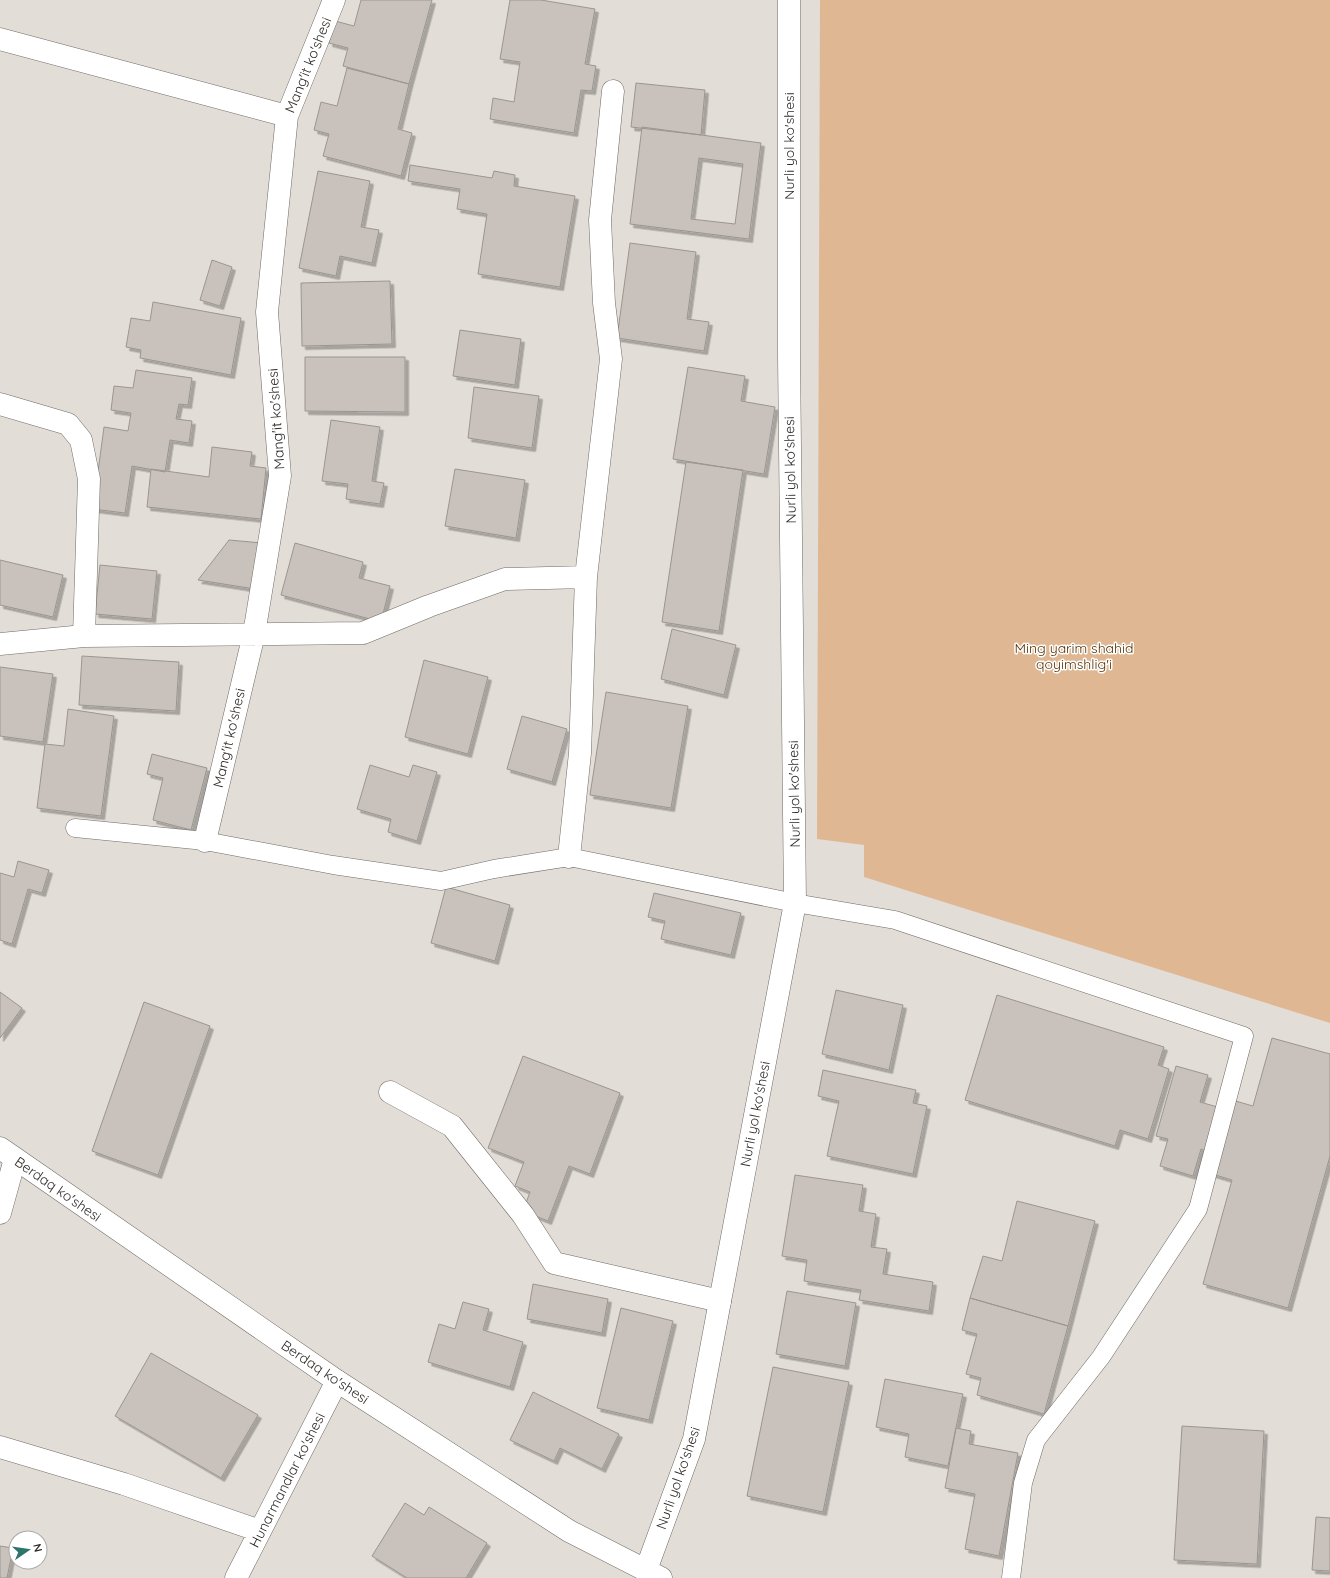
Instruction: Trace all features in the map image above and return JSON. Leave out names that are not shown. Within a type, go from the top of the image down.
[{"type":"street","name":"Mang'it ko'shesi","points":[[204,841],[254,634],[280,476],[267,312],[287,116],[334,0]]},
{"type":"street","name":"Nurli yol ko'shesi","points":[[654,1574],[694,1439],[795,903],[789,364],[789,0]]},
{"type":"street","points":[[0,39],[287,116]]},
{"type":"street","points":[[569,857],[580,753],[586,577],[611,359],[604,303],[600,220],[613,91]]},
{"type":"street","points":[[0,404],[68,424],[81,440],[89,479],[84,636]]},
{"type":"street","points":[[0,644],[84,636],[363,633],[428,606],[505,579],[586,577]]},
{"type":"street","points":[[390,1092],[452,1126],[522,1215],[554,1263],[720,1301]]},
{"type":"street","points":[[0,1213],[7,1153]]},
{"type":"street","name":"Berdaq ko'shesi","points":[[7,1153],[337,1381],[568,1531],[654,1574]]},
{"type":"street","name":"Hunarmandlar ko'shesi","points":[[236,1578],[337,1381]]},
{"type":"street","points":[[0,1447],[124,1484],[260,1531]]},
{"type":"lane","points":[[75,828],[204,841],[333,865],[441,881],[494,869],[569,857],[795,903],[895,920],[1244,1036],[1198,1209],[1101,1357],[1036,1440],[1023,1482],[1011,1578]]},
{"type":"green space","name":"Ming yarim shahid qoyimshlig'i","points":[[820,0],[1330,0],[1330,1023],[864,877],[864,845],[817,839]]},
{"type":"building","points":[[361,0],[432,0],[409,84],[343,66],[348,48],[329,43],[335,21],[354,26]]},
{"type":"building","points":[[510,0],[541,0],[595,9],[585,64],[596,66],[592,91],[581,90],[574,133],[490,119],[493,98],[514,102],[520,62],[500,59]]},
{"type":"building","points":[[347,68],[409,84],[398,129],[412,133],[401,176],[323,156],[329,134],[314,130],[321,102],[337,106]]},
{"type":"building","points":[[636,83],[705,90],[701,135],[631,127]]},
{"type":"building","points":[[642,127],[761,143],[749,239],[630,224]],"holes":[[[699,158],[743,164],[735,224],[691,219]]]},
{"type":"building","points":[[410,165],[492,178],[494,171],[515,175],[514,186],[575,196],[560,287],[478,274],[487,214],[457,209],[460,189],[408,181]]},
{"type":"building","points":[[318,171],[370,181],[361,227],[379,230],[372,263],[340,256],[336,276],[299,268]]},
{"type":"building","points":[[630,243],[696,252],[687,319],[709,322],[704,351],[617,338]]},
{"type":"building","points":[[212,260],[232,267],[220,306],[200,300]]},
{"type":"building","points":[[390,281],[392,344],[302,346],[301,283]]},
{"type":"building","points":[[153,302],[241,318],[231,375],[140,358],[141,350],[126,347],[131,318],[150,321]]},
{"type":"building","points":[[460,330],[521,339],[515,385],[453,376]]},
{"type":"building","points":[[305,357],[405,357],[405,412],[305,411]]},
{"type":"building","points":[[688,367],[745,376],[741,401],[775,407],[764,474],[673,459]]},
{"type":"building","points":[[136,370],[192,378],[188,405],[179,404],[176,419],[192,421],[189,443],[170,440],[165,472],[132,466],[125,513],[93,509],[104,427],[128,431],[131,413],[111,410],[114,386],[133,388]]},
{"type":"building","points":[[474,387],[539,396],[532,448],[468,438]]},
{"type":"building","points":[[331,420],[380,427],[372,481],[384,483],[380,504],[346,499],[348,484],[322,481]]},
{"type":"building","points":[[212,447],[252,452],[250,466],[266,468],[261,519],[147,507],[151,469],[209,477]]},
{"type":"building","points":[[686,462],[743,470],[719,631],[662,622]]},
{"type":"building","points":[[455,469],[525,480],[516,538],[445,526]]},
{"type":"building","points":[[229,540],[262,543],[255,589],[198,580]]},
{"type":"building","points":[[295,543],[363,562],[359,578],[390,586],[381,622],[281,595]]},
{"type":"building","points":[[0,560],[63,575],[53,617],[0,605]]},
{"type":"building","points":[[100,565],[157,571],[152,619],[95,614]]},
{"type":"building","points":[[672,629],[736,645],[724,695],[661,679]]},
{"type":"building","points":[[82,656],[179,662],[176,711],[79,705]]},
{"type":"building","points":[[424,660],[488,677],[468,754],[405,737]]},
{"type":"building","points":[[0,667],[53,674],[43,742],[0,736]]},
{"type":"building","points":[[606,692],[688,706],[671,808],[590,795]]},
{"type":"building","points":[[68,709],[114,716],[101,816],[37,808],[45,744],[64,746]]},
{"type":"building","points":[[522,716],[567,729],[552,782],[507,769]]},
{"type":"building","points":[[152,754],[207,768],[191,830],[153,820],[163,778],[147,774]]},
{"type":"building","points":[[370,765],[409,777],[413,765],[437,772],[417,841],[388,832],[391,819],[357,809]]},
{"type":"building","points":[[18,861],[49,870],[42,893],[28,889],[12,944],[0,940],[0,873],[14,877]]},
{"type":"building","points":[[446,887],[510,905],[495,961],[431,943]]},
{"type":"building","points":[[654,893],[741,913],[731,955],[661,939],[665,921],[648,917]]},
{"type":"building","points":[[836,990],[903,1005],[889,1070],[822,1054]]},
{"type":"building","points":[[0,992],[22,1008],[0,1038]]},
{"type":"building","points":[[997,995],[1164,1047],[1158,1065],[1169,1069],[1148,1139],[1120,1130],[1115,1146],[965,1100]]},
{"type":"building","points":[[144,1002],[210,1026],[158,1175],[92,1151]]},
{"type":"building","points":[[1272,1038],[1330,1054],[1330,1156],[1288,1308],[1203,1284],[1232,1180],[1212,1174],[1232,1100],[1253,1106]]},
{"type":"building","points":[[523,1056],[620,1093],[590,1174],[569,1166],[548,1221],[523,1211],[530,1192],[515,1186],[524,1162],[488,1148]]},
{"type":"building","points":[[1176,1066],[1208,1075],[1200,1102],[1221,1108],[1209,1152],[1201,1149],[1193,1176],[1160,1166],[1168,1139],[1156,1136]]},
{"type":"building","points":[[823,1070],[916,1090],[913,1103],[927,1106],[913,1174],[827,1156],[839,1101],[818,1096]]},
{"type":"building","points":[[795,1175],[863,1185],[859,1211],[876,1214],[871,1247],[887,1249],[883,1274],[933,1282],[929,1311],[859,1300],[861,1290],[804,1281],[807,1260],[782,1256]]},
{"type":"building","points":[[1017,1201],[1095,1221],[1068,1326],[970,1298],[983,1256],[1002,1261]]},
{"type":"building","points":[[533,1284],[608,1299],[602,1333],[527,1319]]},
{"type":"building","points":[[787,1291],[856,1303],[845,1366],[776,1354]]},
{"type":"building","points":[[970,1298],[1068,1326],[1044,1414],[977,1395],[981,1378],[966,1374],[977,1334],[962,1330]]},
{"type":"building","points":[[463,1302],[489,1309],[483,1330],[523,1342],[510,1387],[428,1362],[439,1324],[455,1329]]},
{"type":"building","points":[[621,1308],[673,1321],[649,1420],[597,1408]]},
{"type":"building","points":[[151,1353],[258,1415],[221,1478],[115,1416]]},
{"type":"building","points":[[773,1367],[849,1382],[823,1512],[747,1496]]},
{"type":"building","points":[[885,1379],[963,1394],[948,1466],[905,1457],[909,1434],[876,1427]]},
{"type":"building","points":[[533,1392],[619,1434],[602,1469],[560,1448],[554,1461],[510,1440]]},
{"type":"building","points":[[1182,1426],[1264,1431],[1257,1564],[1174,1560]]},
{"type":"building","points":[[956,1428],[971,1431],[969,1444],[1018,1453],[999,1556],[965,1549],[975,1494],[945,1488]]},
{"type":"building","points":[[405,1503],[424,1515],[429,1507],[487,1543],[466,1578],[407,1578],[372,1556]]},
{"type":"building","points":[[1316,1517],[1330,1518],[1330,1571],[1312,1570]]},
{"type":"building","points":[[0,1546],[8,1547],[9,1570],[7,1578],[0,1578]]}]
